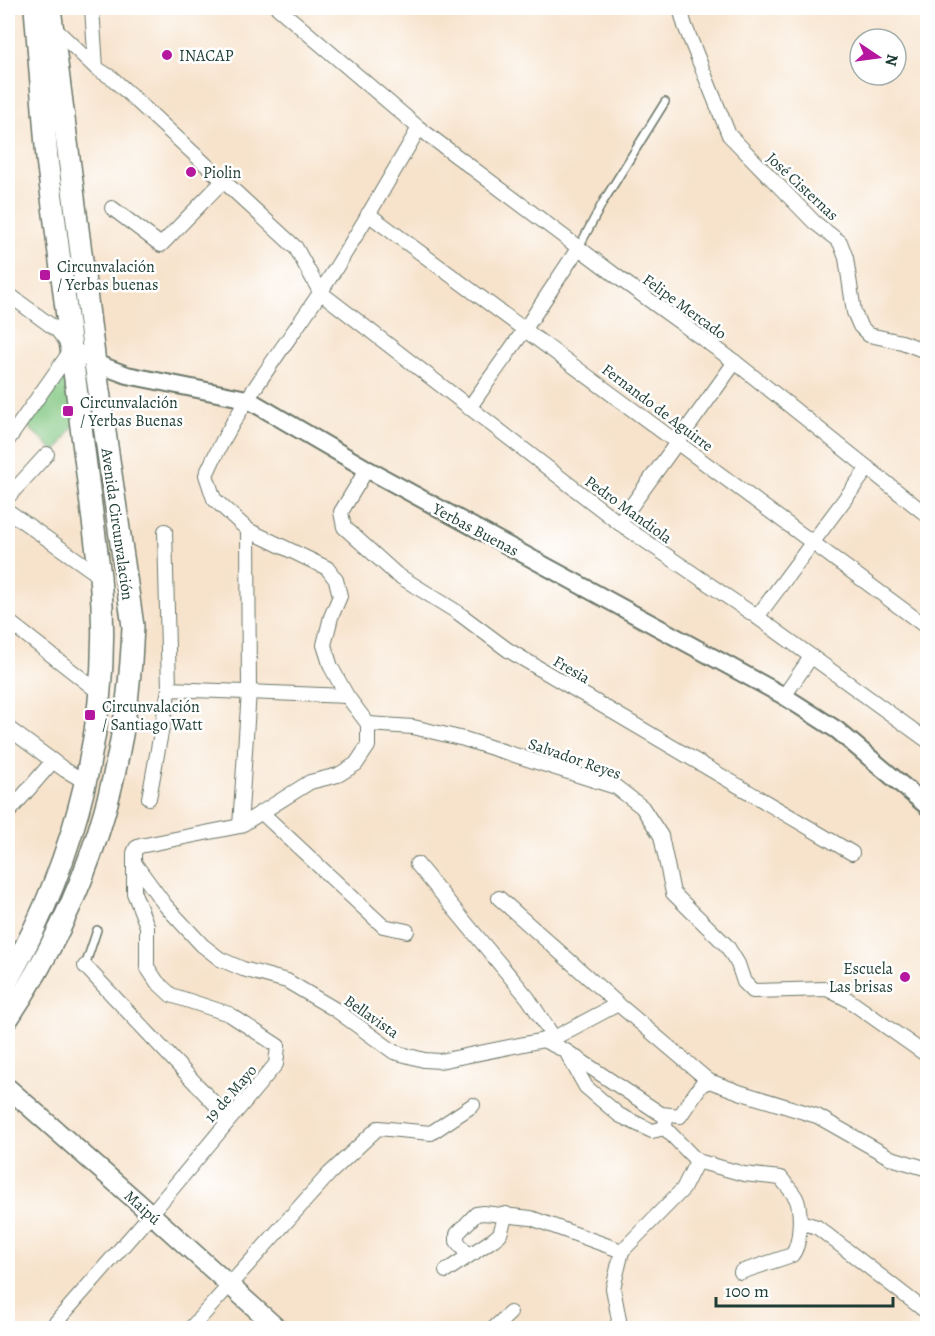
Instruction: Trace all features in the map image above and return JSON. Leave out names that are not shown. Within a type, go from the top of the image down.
[{"type":"main road","name":"Avenida Circunvalación","points":[[8,980],[35,927],[58,874],[76,819],[86,782],[100,693],[103,634],[100,576],[45,148],[35,8]]},
{"type":"main road","name":"Avenida Circunvalación","points":[[8,1018],[58,934],[86,872],[108,805],[126,716],[133,626],[95,363],[51,16]]},
{"type":"main road","points":[[86,782],[108,805]]},
{"type":"main road","name":"Maipú","points":[[8,1088],[277,1329]]},
{"type":"street","points":[[35,8],[51,16],[96,68],[112,78],[296,248],[320,292]]},
{"type":"street","points":[[92,8],[96,68]]},
{"type":"street","name":"Felipe Mercado","points":[[278,8],[420,128],[735,362],[927,516]]},
{"type":"street","name":"José Cisternas","points":[[680,8],[685,26],[729,135],[814,222],[840,242],[846,258],[855,312],[860,326],[869,335],[902,342],[927,352]]},
{"type":"street","points":[[135,864],[136,848],[240,826],[310,782],[339,776],[356,764],[368,746],[368,724],[347,696],[331,668],[324,645],[331,617],[340,596],[336,580],[327,568],[248,530],[214,499],[206,475],[218,448],[247,399],[320,292],[420,128]]},
{"type":"street","points":[[112,208],[161,245],[223,181]]},
{"type":"street","name":"Fernando de Aguirre","points":[[368,214],[927,628]]},
{"type":"street","points":[[469,408],[579,247]]},
{"type":"street","name":"Pedro Mandiola","points":[[320,292],[619,524],[757,617],[927,741]]},
{"type":"street","name":"Yerbas Buenas","points":[[8,294],[57,330],[72,349],[95,363],[127,375],[247,399],[367,470],[784,696],[837,730],[927,807]]},
{"type":"street","points":[[8,440],[72,349]]},
{"type":"street","points":[[619,524],[735,362]]},
{"type":"street","points":[[8,497],[46,454]]},
{"type":"street","points":[[757,617],[868,468]]},
{"type":"street","name":"Fresia","points":[[367,470],[341,512],[344,527],[396,574],[457,612],[508,650],[852,853]]},
{"type":"street","points":[[8,511],[100,576]]},
{"type":"street","points":[[240,826],[249,691],[248,530]]},
{"type":"street","points":[[149,798],[169,689],[165,531]]},
{"type":"street","points":[[8,621],[100,693]]},
{"type":"street","points":[[784,696],[811,657]]},
{"type":"street","points":[[169,689],[347,696]]},
{"type":"street","name":"Salvador Reyes","points":[[368,724],[413,727],[464,739],[616,787],[642,807],[661,836],[673,893],[727,946],[738,964],[744,982],[753,991],[827,989],[847,999],[927,1056]]},
{"type":"street","points":[[8,728],[86,782]]},
{"type":"street","points":[[8,813],[53,761]]},
{"type":"street","points":[[261,812],[383,926],[407,931]]},
{"type":"street","name":"Bellavista","points":[[135,864],[165,905],[202,945],[220,959],[243,969],[287,981],[336,1010],[394,1052],[424,1060],[440,1061],[549,1039],[618,1004]]},
{"type":"street","name":"19 de Mayo","points":[[51,1329],[276,1064],[278,1046],[229,1014],[171,994],[157,982],[147,967],[147,926],[134,893],[135,864]]},
{"type":"street","points":[[417,864],[528,998],[549,1039],[661,1114],[668,1127],[697,1161],[744,1174],[780,1178],[796,1199],[800,1222],[797,1249],[792,1255],[741,1272]]},
{"type":"street","points":[[499,898],[618,1004],[710,1081],[817,1116],[891,1158],[927,1169]]},
{"type":"street","points":[[85,966],[229,1119]]},
{"type":"street","points":[[566,1052],[586,1087],[619,1115],[652,1131],[668,1127],[680,1116],[701,1085],[710,1081]]},
{"type":"street","points":[[191,1329],[330,1174],[378,1128],[431,1133],[473,1105]]},
{"type":"street","points":[[616,1329],[619,1320],[613,1288],[622,1251],[683,1189],[697,1161]]},
{"type":"street","points":[[474,1252],[466,1252],[457,1241],[457,1234],[476,1214],[506,1214],[531,1218],[622,1251]]},
{"type":"street","points":[[446,1271],[500,1234],[506,1214]]},
{"type":"street","points":[[800,1222],[817,1227],[927,1313]]},
{"type":"street","points":[[494,1329],[510,1312]]},
{"type":"lane","points":[[579,247],[603,202],[665,102]]},
{"type":"lane","points":[[85,966],[97,930]]},
{"type":"green space","points":[[60,373],[70,375],[76,422],[56,452],[24,423]]},
{"type":"place","name":"INACAP","points":[[167,55]]},
{"type":"place","name":"Piolin","points":[[191,172]]},
{"type":"place","name":"Circunvalación / Yerbas buenas","points":[[45,275]]},
{"type":"place","name":"Circunvalación / Yerbas Buenas","points":[[68,411]]},
{"type":"place","name":"Circunvalación / Santiago Watt","points":[[90,715]]},
{"type":"place","name":"Escuela Las brisas","points":[[905,977]]}]
